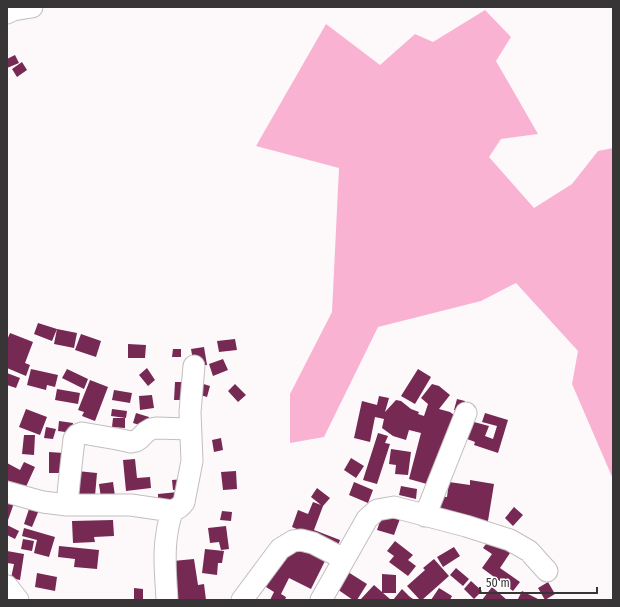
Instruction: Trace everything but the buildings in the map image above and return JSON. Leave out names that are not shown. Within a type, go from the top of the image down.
[{"type":"street","points":[[7,13],[13,10],[32,7]]},
{"type":"street","points":[[7,492],[43,502],[67,505],[132,505],[172,511],[177,510],[184,502],[192,461],[190,412],[194,366]]},
{"type":"street","points":[[425,516],[466,413]]},
{"type":"street","points":[[67,505],[68,484],[74,439],[77,435],[85,433],[131,442],[140,439],[151,429],[190,429]]},
{"type":"street","points":[[322,600],[368,519],[377,510],[394,507],[466,526],[510,540],[529,550],[547,571]]},
{"type":"street","points":[[167,600],[165,549],[172,511]]},
{"type":"street","points":[[242,600],[280,549],[293,541],[301,540],[313,542],[344,559]]},
{"type":"street","points":[[7,586],[18,600]]},
{"type":"shaded area","points":[[485,10],[511,37],[496,61],[538,134],[501,139],[489,157],[534,208],[572,184],[598,151],[613,148],[613,479],[572,384],[578,351],[516,283],[481,301],[378,327],[324,437],[290,443],[290,394],[332,312],[339,168],[256,146],[326,24],[380,65],[415,34],[433,42]]}]
